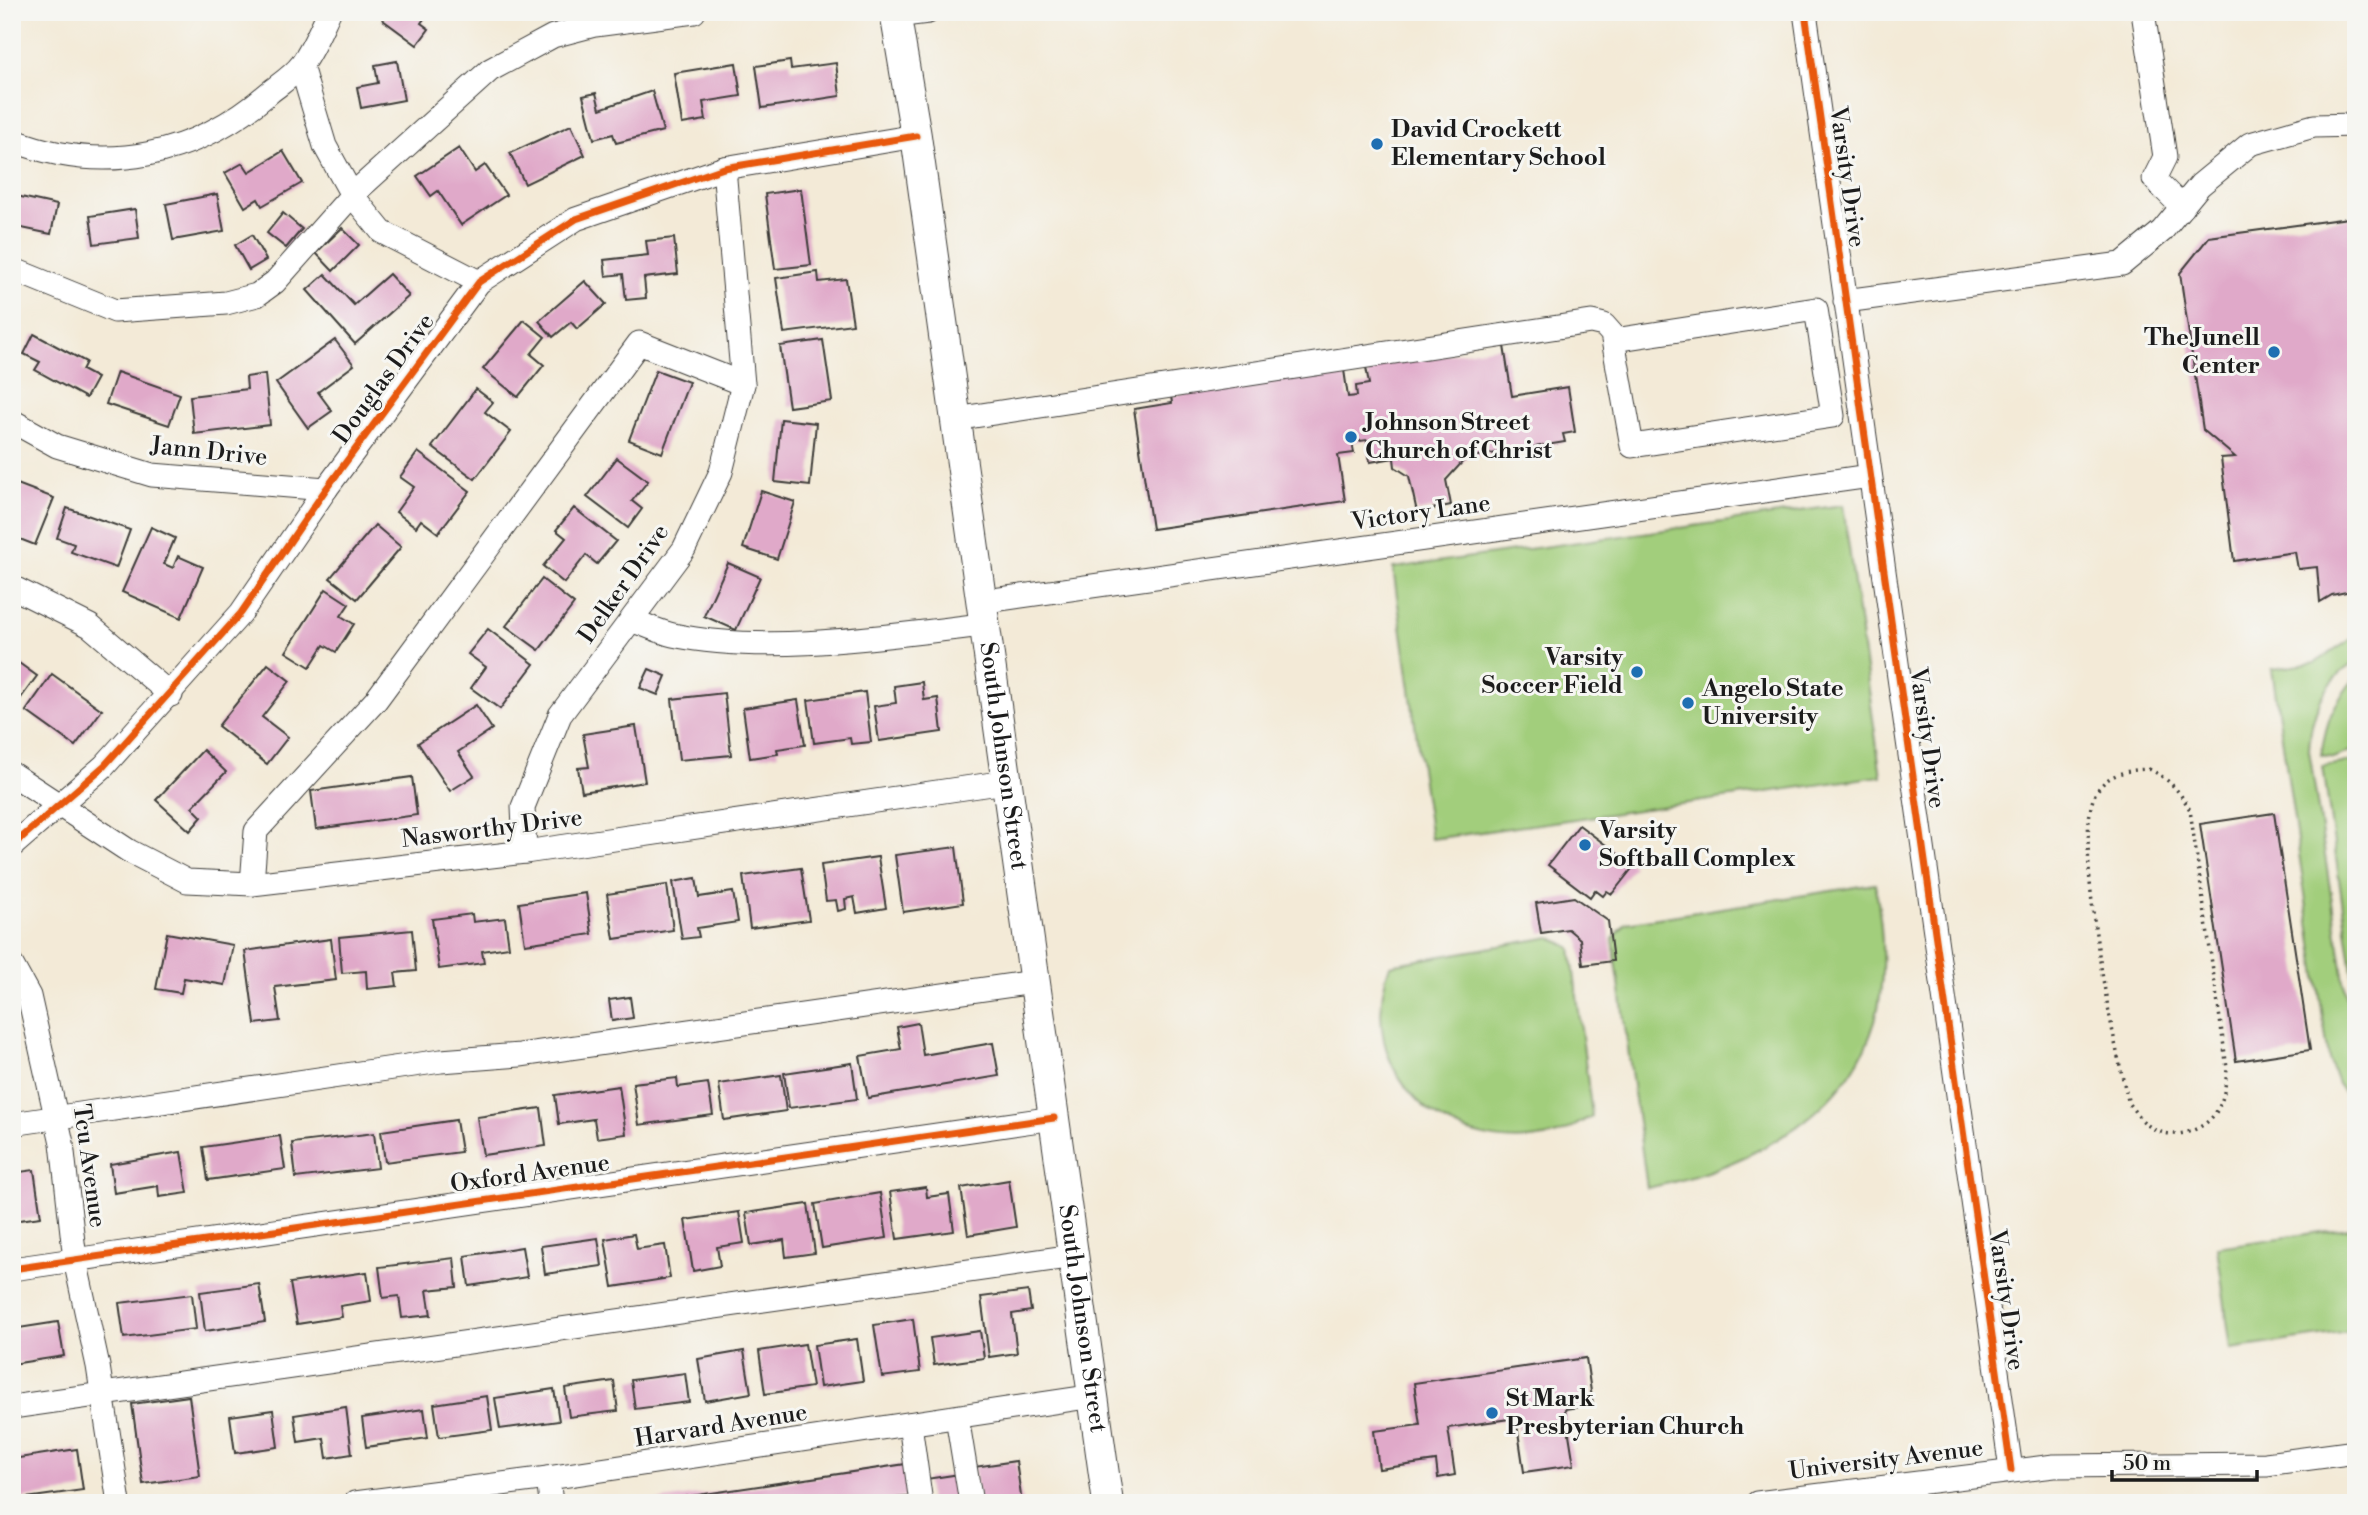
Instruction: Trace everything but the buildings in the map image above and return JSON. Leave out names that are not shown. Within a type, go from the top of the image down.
[{"type":"main road","name":"South Johnson Street","points":[[895,14],[916,136],[1108,1503]]},
{"type":"street","points":[[12,140],[45,152],[78,159],[135,157],[182,146],[249,111],[301,66],[329,12]]},
{"type":"street","points":[[12,269],[115,311],[226,303],[257,295],[275,282],[352,195],[490,70],[553,36],[595,25],[694,12]]},
{"type":"street","points":[[895,14],[928,12]]},
{"type":"street","name":"Varsity Drive","points":[[1805,12],[2011,1470]]},
{"type":"street","points":[[2143,12],[2165,157],[2154,179],[2182,207]]},
{"type":"street","points":[[301,66],[325,146],[352,195],[382,232],[478,282]]},
{"type":"street","points":[[1845,301],[2122,264],[2162,231],[2200,185],[2250,144],[2314,127],[2356,125]]},
{"type":"street","name":"Douglas Drive","points":[[12,846],[57,804],[104,766],[171,695],[241,613],[326,489],[478,282],[576,219],[724,168],[916,136]]},
{"type":"street","name":"Delker Drive","points":[[525,852],[523,807],[560,715],[633,621],[684,549],[721,472],[743,384],[724,168]]},
{"type":"street","points":[[955,419],[1585,323],[1604,325],[1614,340],[1632,446],[1833,416],[1816,309],[1614,340]]},
{"type":"street","points":[[253,884],[256,831],[376,700],[639,343],[743,384]]},
{"type":"street","points":[[1824,360],[1853,355]]},
{"type":"street","name":"Jann Drive","points":[[12,421],[57,446],[152,475],[326,489]]},
{"type":"street","name":"Victory Lane","points":[[633,621],[672,635],[739,642],[844,641],[981,613],[1870,476]]},
{"type":"street","points":[[12,587],[90,626],[171,695]]},
{"type":"street","name":"Nasworthy Drive","points":[[12,774],[129,851],[187,881],[253,884],[525,852],[1006,782]]},
{"type":"street","name":"Tcu Avenue","points":[[12,965],[29,996],[57,1118],[75,1260],[103,1394],[119,1503]]},
{"type":"street","points":[[12,1124],[441,1061],[520,1055],[1034,982]]},
{"type":"street","name":"Oxford Avenue","points":[[12,1269],[1054,1118]]},
{"type":"street","points":[[12,1408],[1074,1256]]},
{"type":"street","name":"Harvard Avenue","points":[[355,1503],[548,1478],[1094,1396]]},
{"type":"street","points":[[957,1417],[971,1503]]},
{"type":"street","points":[[910,1424],[921,1503]]},
{"type":"street","name":"University Avenue","points":[[1757,1503],[2011,1470],[2093,1464],[2266,1464],[2356,1452]]},
{"type":"street","points":[[548,1478],[551,1503]]},
{"type":"path","points":[[2149,769],[2166,777],[2180,792],[2190,810],[2227,1068],[2219,1108],[2205,1124],[2191,1132],[2174,1134],[2155,1130],[2140,1119],[2129,1104],[2104,988],[2093,910],[2088,831],[2089,811],[2096,792],[2110,777],[2129,770],[2149,769]]},
{"type":"green space","name":"Varsity Soccer Field","points":[[1843,505],[1881,776],[1431,839],[1393,568]]},
{"type":"green space","points":[[2356,636],[2356,662],[2335,678],[2321,700],[2312,724],[2309,750],[2356,1060],[2356,1108],[2338,1084],[2329,1059],[2272,669],[2315,663]]},
{"type":"green space","points":[[2356,676],[2356,749],[2333,758],[2321,755],[2332,713]]},
{"type":"green space","points":[[2356,761],[2356,999],[2323,766]]},
{"type":"green space","points":[[1875,884],[1882,940],[1880,996],[1870,1036],[1851,1072],[1826,1102],[1795,1128],[1761,1149],[1685,1179],[1647,1188],[1613,939],[1626,923]]},
{"type":"green space","points":[[1551,937],[1571,948],[1592,1116],[1559,1134],[1515,1140],[1478,1135],[1445,1121],[1417,1100],[1397,1073],[1384,1041],[1381,1004],[1390,965]]},
{"type":"green space","points":[[2356,1227],[2356,1331],[2231,1349],[2217,1247]]},
{"type":"cycle path","points":[[1805,12],[2011,1470]]},
{"type":"cycle path","points":[[12,846],[104,766],[241,613],[326,489],[479,282],[576,219],[724,168],[916,136]]},
{"type":"cycle path","points":[[12,1269],[1054,1118]]},
{"type":"place","name":"David Crockett Elementary School","points":[[1377,144]]},
{"type":"place","name":"The Junell Center","points":[[2274,352]]},
{"type":"place","name":"Johnson Street Church of Christ","points":[[1351,437]]},
{"type":"place","name":"Varsity Soccer Field","points":[[1637,672]]},
{"type":"place","name":"Angelo State University","points":[[1688,703]]},
{"type":"place","name":"Varsity Softball Complex","points":[[1585,845]]},
{"type":"place","name":"St Mark Presbyterian Church","points":[[1492,1413]]}]
